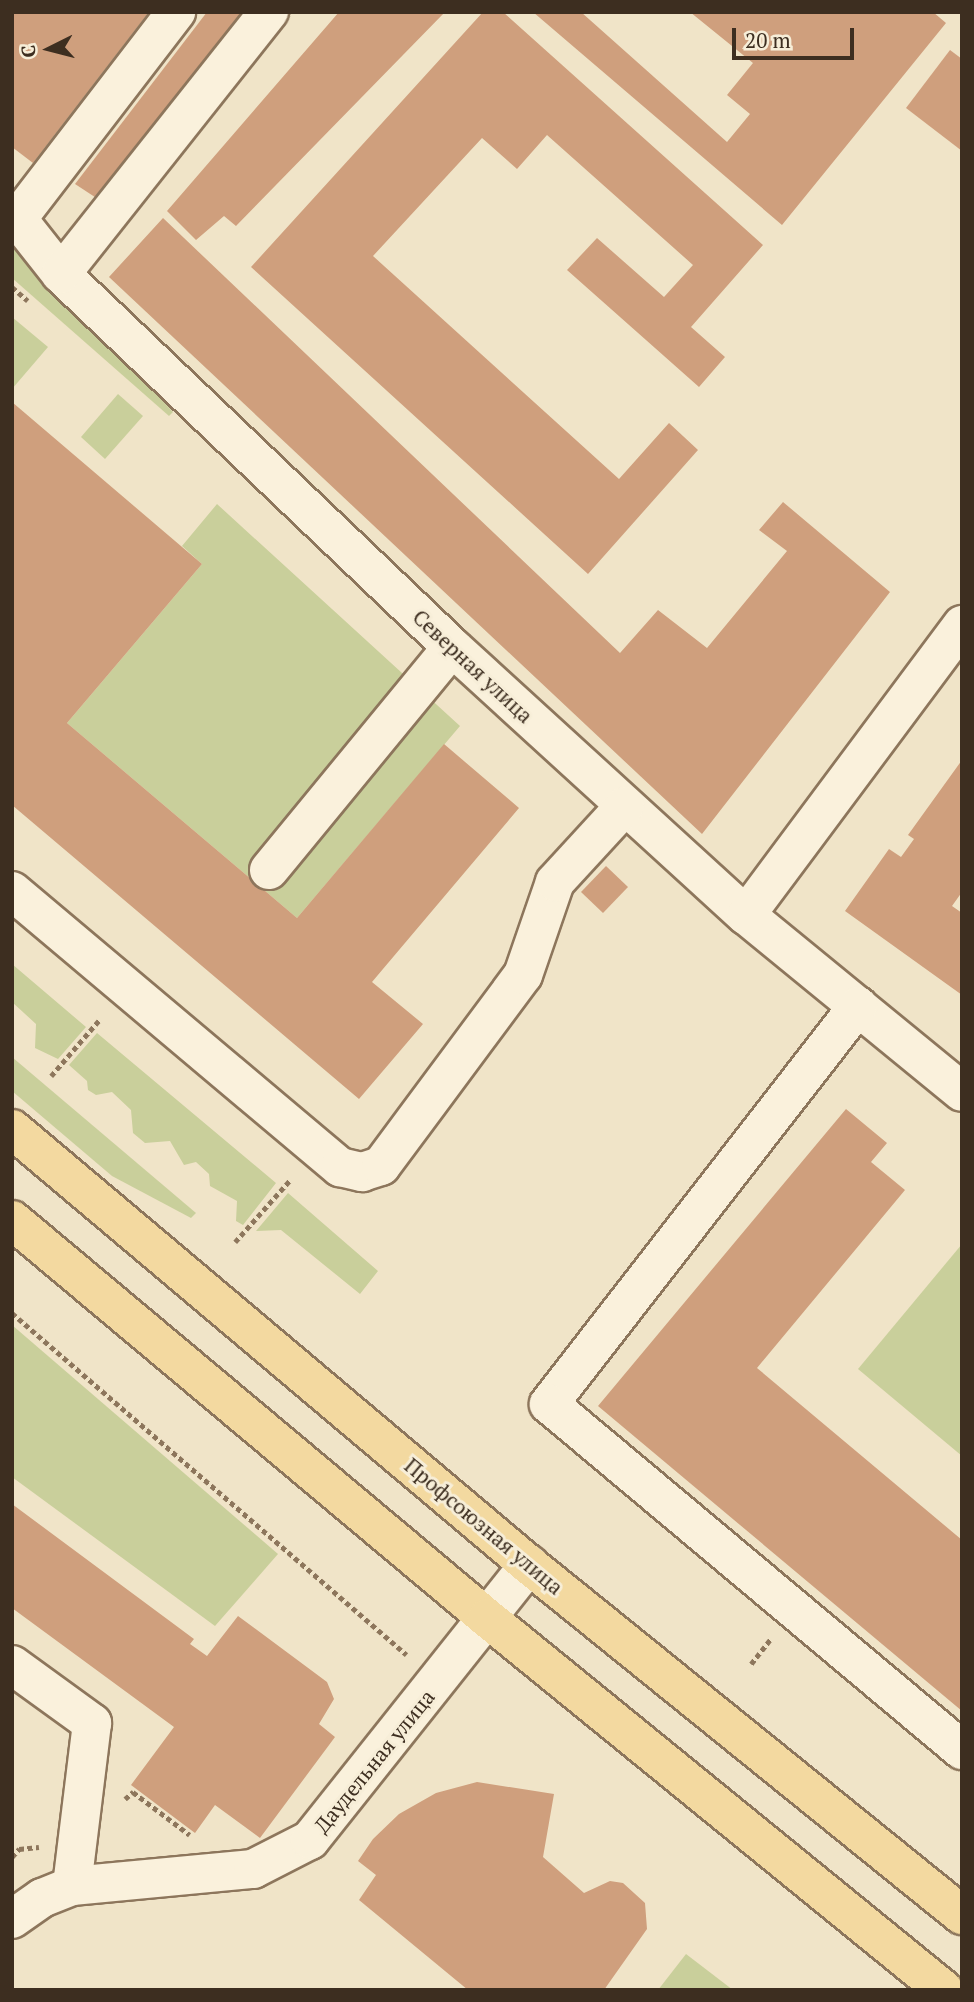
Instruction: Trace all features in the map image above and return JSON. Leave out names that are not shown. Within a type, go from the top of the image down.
[{"type":"main road","name":"Профсоюзная улица","points":[[12,1129],[529,1565],[962,1916]]},
{"type":"main road","points":[[12,1220],[487,1618],[944,1990]]},
{"type":"street","points":[[15,215],[176,12]]},
{"type":"street","points":[[61,274],[269,12]]},
{"type":"street","name":"Северная улица","points":[[15,215],[61,274],[452,647],[746,915],[962,1092]]},
{"type":"street","points":[[746,915],[962,625]]},
{"type":"street","points":[[269,870],[452,647]]},
{"type":"street","points":[[12,891],[340,1167],[362,1172],[381,1166],[523,975],[555,882],[625,806]]},
{"type":"street","points":[[858,1006],[549,1404],[962,1750]]},
{"type":"street","name":"Даудельная улица","points":[[12,1919],[42,1898],[72,1886],[253,1868],[301,1846],[529,1565]]},
{"type":"street","points":[[12,1665],[92,1723],[74,1844],[72,1886]]},
{"type":"path","points":[[51,1076],[127,988]]},
{"type":"path","points":[[235,1242],[318,1149]]},
{"type":"path","points":[[12,1312],[408,1655],[400,1665]]},
{"type":"path","points":[[12,1857],[19,1849],[74,1844],[133,1792],[201,1843]]},
{"type":"green space","points":[[12,240],[173,412],[169,416],[12,278]]},
{"type":"green space","points":[[12,317],[48,347],[12,389]]},
{"type":"green space","points":[[118,394],[143,416],[105,459],[81,437]]},
{"type":"green space","points":[[217,504],[460,726],[297,918],[67,723],[202,564],[182,546]]},
{"type":"green space","points":[[12,964],[86,1027],[58,1059],[35,1048],[36,1024],[12,1002]]},
{"type":"green space","points":[[97,1033],[276,1183],[243,1225],[236,1221],[237,1201],[210,1186],[209,1174],[196,1162],[184,1165],[170,1141],[145,1143],[133,1133],[131,1110],[112,1092],[96,1095],[88,1090],[87,1081],[69,1065]]},
{"type":"green space","points":[[12,1057],[196,1213],[191,1218],[112,1176],[12,1091]]},
{"type":"green space","points":[[288,1193],[378,1271],[360,1294],[281,1230],[256,1231]]},
{"type":"green space","points":[[962,1244],[962,1456],[858,1369]]},
{"type":"green space","points":[[12,1325],[278,1554],[215,1626],[12,1477]]},
{"type":"green space","points":[[686,1954],[733,1990],[658,1990]]},
{"type":"building","points":[[12,12],[149,12],[33,163],[12,147]]},
{"type":"building","points":[[207,12],[253,12],[104,203],[75,184]]},
{"type":"building","points":[[339,12],[445,12],[236,226],[224,216],[196,240],[167,211]]},
{"type":"building","points":[[483,12],[503,12],[763,245],[691,327],[725,357],[699,387],[567,270],[597,238],[664,297],[693,265],[547,135],[517,169],[482,138],[373,256],[619,479],[669,423],[698,450],[588,574],[251,267]]},
{"type":"building","points":[[533,12],[581,12],[727,142],[750,114],[727,95],[753,63],[690,12],[933,12],[946,23],[782,225]]},
{"type":"building","points":[[950,50],[962,59],[962,151],[906,108]]},
{"type":"building","points":[[163,218],[620,653],[658,610],[707,648],[787,551],[759,530],[783,502],[890,592],[702,834],[109,277]]},
{"type":"building","points":[[12,402],[202,564],[67,723],[297,918],[444,744],[519,808],[372,982],[423,1024],[359,1099],[12,805]]},
{"type":"building","points":[[962,760],[962,892],[952,906],[962,913],[962,995],[845,911],[889,849],[901,857],[914,839],[908,835]]},
{"type":"building","points":[[606,866],[628,887],[603,913],[581,892]]},
{"type":"building","points":[[846,1109],[887,1143],[871,1162],[905,1190],[757,1368],[962,1540],[962,1711],[598,1406]]},
{"type":"building","points":[[12,1504],[194,1639],[190,1644],[207,1656],[238,1616],[327,1682],[334,1699],[319,1724],[335,1737],[260,1838],[215,1805],[195,1833],[131,1785],[174,1727],[12,1608]]},
{"type":"building","points":[[477,1782],[554,1794],[543,1857],[584,1893],[610,1881],[623,1883],[645,1903],[647,1929],[604,1990],[468,1990],[359,1900],[376,1875],[358,1861],[373,1839],[399,1814],[436,1793]]}]
